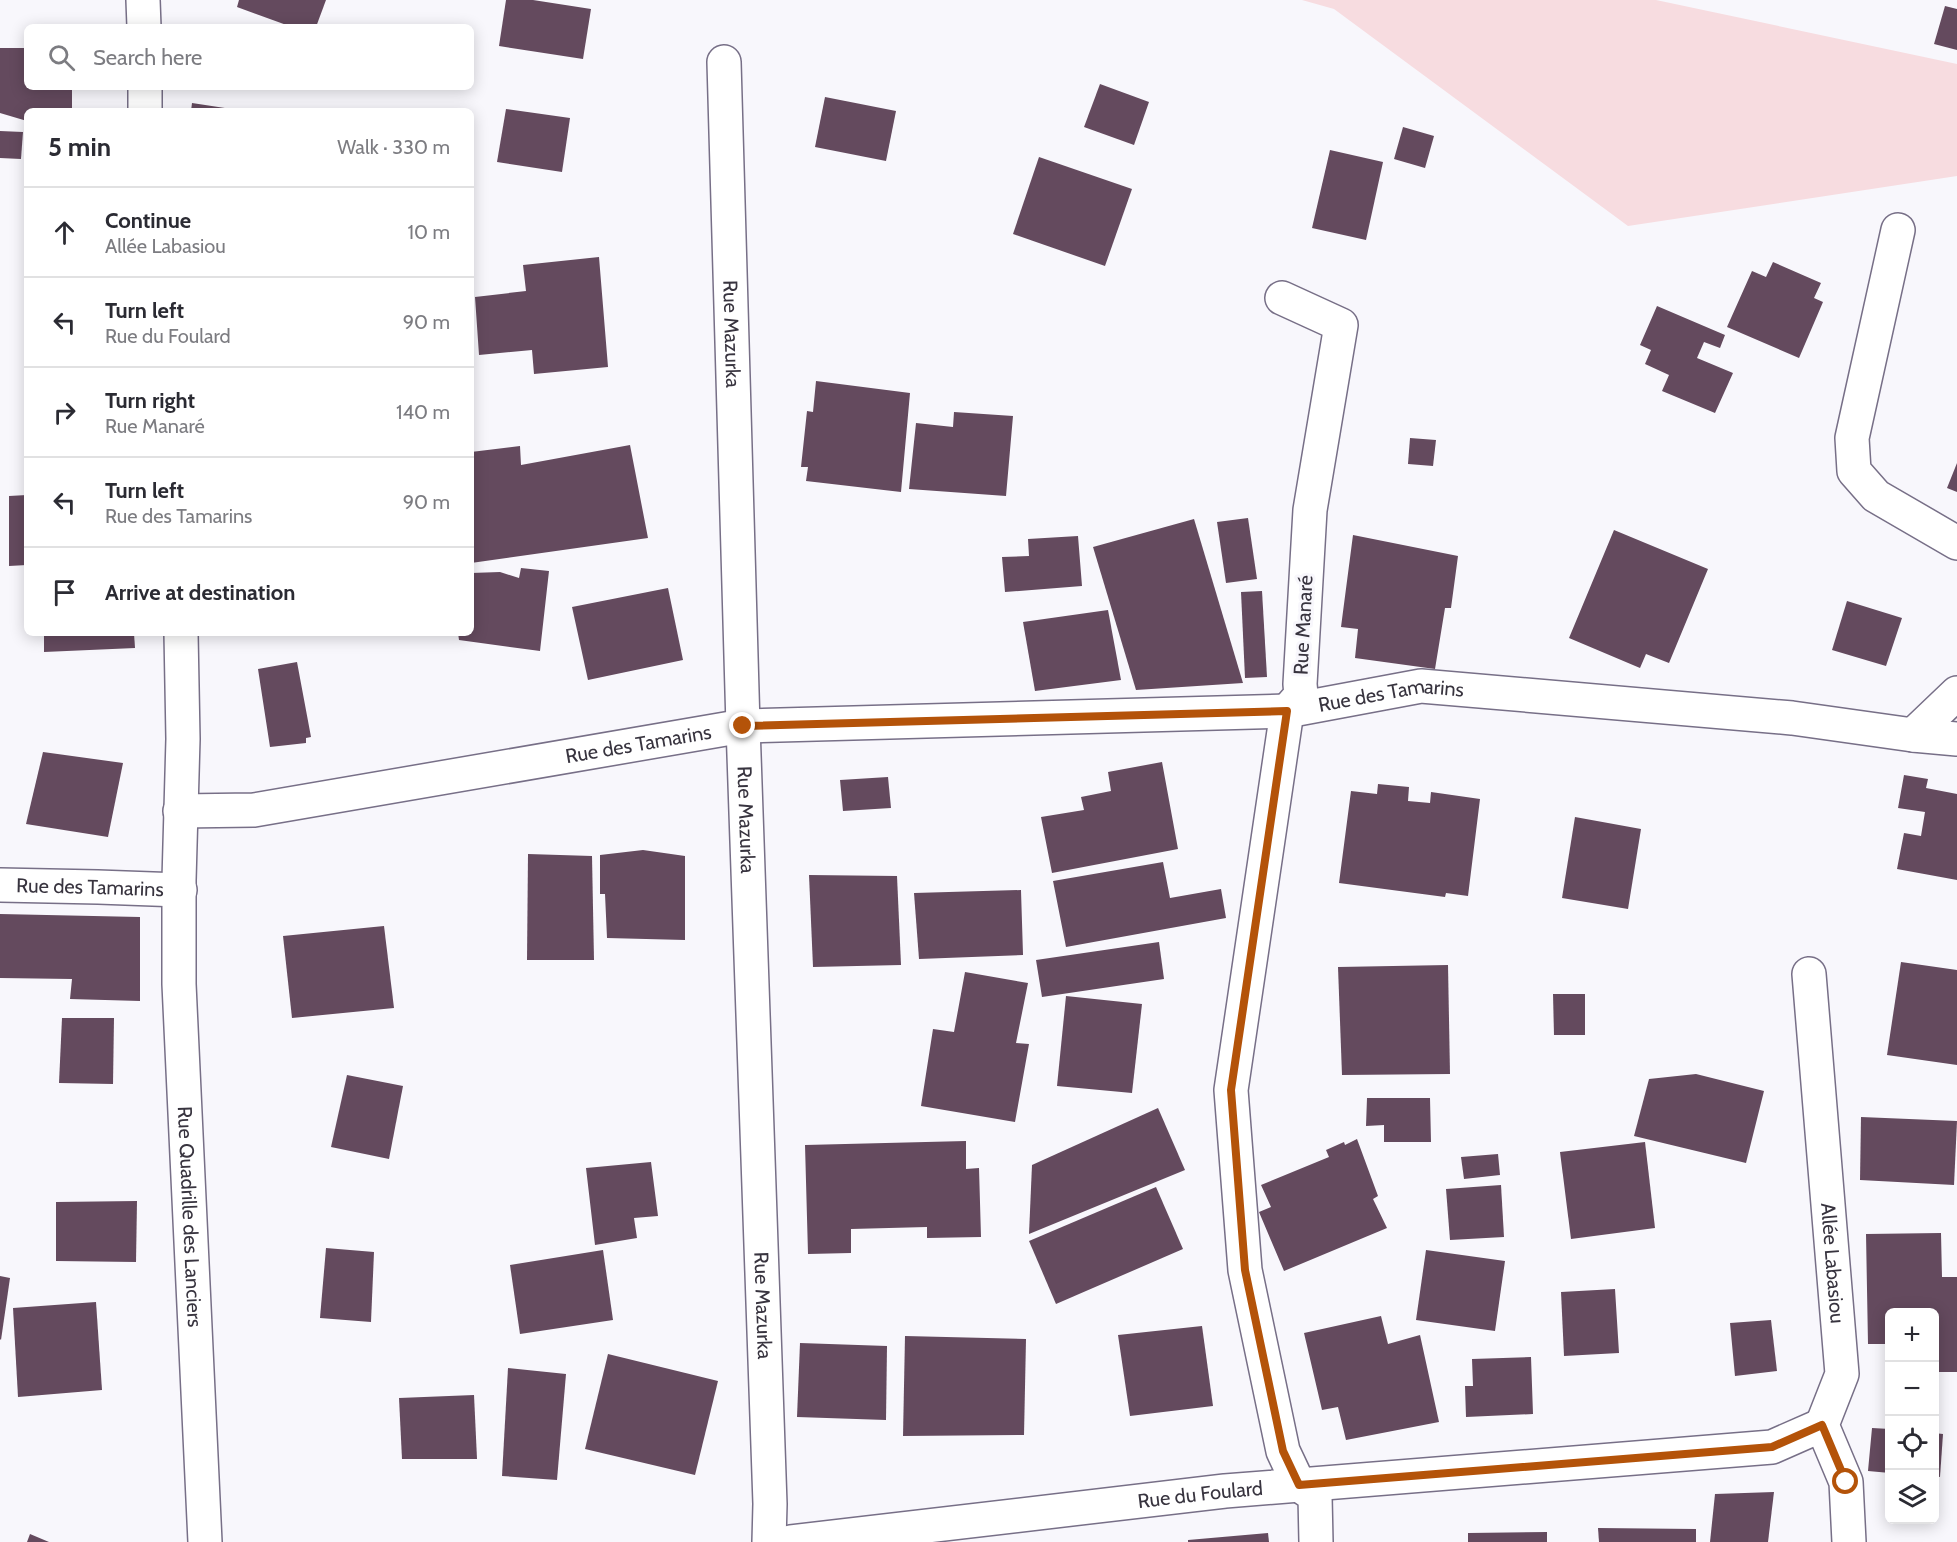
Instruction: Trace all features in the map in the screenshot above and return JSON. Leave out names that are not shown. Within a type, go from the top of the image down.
[{"type":"street","points":[[143,0],[144,24]]},
{"type":"street","name":"Rue Mazurka","points":[[724,62],[743,726],[769,1480],[769,1542]]},
{"type":"street","points":[[145,90],[145,108]]},
{"type":"street","points":[[1898,230],[1852,438],[1854,471],[1876,496],[1957,543]]},
{"type":"street","name":"Rue Manaré","points":[[1282,298],[1341,325],[1310,510],[1301,695],[1287,711],[1231,1090],[1245,1270],[1283,1451],[1299,1485],[1315,1496],[1316,1542]]},
{"type":"street","points":[[180,811],[183,739],[181,636]]},
{"type":"street","name":"Rue des Tamarins","points":[[180,811],[254,810],[743,726],[1287,711],[1421,686],[1792,718],[1957,739]]},
{"type":"street","points":[[1913,735],[1957,693]]},
{"type":"street","name":"Rue Quadrille des Lanciers","points":[[180,811],[179,984],[205,1542]]},
{"type":"street","name":"Rue des Tamarins","points":[[0,885],[180,890]]},
{"type":"street","name":"Allée Labasiou","points":[[1809,974],[1842,1374],[1822,1425]]},
{"type":"street","points":[[1822,1425],[1846,1482],[1849,1542]]},
{"type":"street","name":"Rue du Foulard","points":[[791,1542],[1225,1491],[1772,1447],[1822,1425]]},
{"type":"shaded area","points":[[1302,0],[1656,0],[1957,64],[1957,176],[1628,226],[1334,9]]},
{"type":"building","points":[[239,0],[326,0],[317,24],[284,24],[237,7]]},
{"type":"building","points":[[506,0],[533,0],[591,9],[583,59],[499,46]]},
{"type":"building","points":[[1945,6],[1957,9],[1957,50],[1934,44]]},
{"type":"building","points":[[0,48],[24,48],[24,90],[72,90],[72,108],[24,108],[24,120],[0,113]]},
{"type":"building","points":[[1100,84],[1149,102],[1134,145],[1084,127]]},
{"type":"building","points":[[825,97],[896,111],[886,161],[815,147]]},
{"type":"building","points":[[192,103],[225,108],[191,108]]},
{"type":"building","points":[[506,109],[570,118],[562,172],[497,162]]},
{"type":"building","points":[[1403,127],[1434,136],[1425,168],[1394,159]]},
{"type":"building","points":[[0,131],[23,132],[21,159],[0,158]]},
{"type":"building","points":[[1330,150],[1383,162],[1366,240],[1312,228]]},
{"type":"building","points":[[1039,157],[1132,189],[1105,266],[1013,234]]},
{"type":"building","points":[[599,257],[608,367],[534,374],[532,350],[479,355],[475,297],[526,291],[523,265]]},
{"type":"building","points":[[1773,262],[1821,283],[1814,298],[1823,302],[1799,358],[1727,327],[1752,271],[1766,277]]},
{"type":"building","points":[[1657,306],[1725,335],[1720,348],[1704,342],[1697,358],[1733,373],[1715,413],[1662,391],[1669,375],[1645,364],[1651,350],[1640,345]]},
{"type":"building","points":[[816,381],[910,393],[901,492],[806,481],[808,467],[801,467],[807,411],[813,412]]},
{"type":"building","points":[[954,412],[1013,416],[1006,496],[909,489],[916,423],[953,427]]},
{"type":"building","points":[[1410,438],[1436,440],[1433,466],[1408,464]]},
{"type":"building","points":[[630,445],[648,538],[474,563],[474,452],[520,446],[521,465]]},
{"type":"building","points":[[1957,463],[1957,492],[1947,488]]},
{"type":"building","points":[[24,495],[24,565],[9,566],[9,496]]},
{"type":"building","points":[[1248,518],[1257,579],[1226,583],[1217,522]]},
{"type":"building","points":[[1194,519],[1243,683],[1136,690],[1093,547]]},
{"type":"building","points":[[1614,530],[1708,569],[1669,663],[1646,654],[1640,668],[1569,638]]},
{"type":"building","points":[[1353,535],[1458,556],[1451,608],[1445,608],[1435,669],[1355,658],[1358,629],[1341,627]]},
{"type":"building","points":[[1078,536],[1082,586],[1005,592],[1002,557],[1029,556],[1028,539]]},
{"type":"building","points":[[521,568],[549,571],[540,651],[459,640],[458,636],[474,636],[474,573],[500,572],[519,578]]},
{"type":"building","points":[[668,588],[683,660],[588,680],[572,607]]},
{"type":"building","points":[[1262,591],[1267,677],[1245,678],[1241,592]]},
{"type":"building","points":[[1847,601],[1902,618],[1886,666],[1832,650]]},
{"type":"building","points":[[1108,610],[1121,680],[1035,691],[1023,622]]},
{"type":"building","points":[[44,636],[134,636],[135,648],[44,652]]},
{"type":"building","points":[[297,662],[311,737],[306,738],[306,743],[270,747],[258,669]]},
{"type":"building","points":[[43,752],[123,763],[108,837],[26,824]]},
{"type":"building","points":[[1162,762],[1178,849],[1052,873],[1041,817],[1084,810],[1081,797],[1111,791],[1108,772]]},
{"type":"building","points":[[1904,775],[1928,779],[1926,788],[1957,794],[1957,880],[1897,869],[1904,833],[1921,836],[1925,812],[1898,808]]},
{"type":"building","points":[[888,777],[891,808],[843,811],[840,780]]},
{"type":"building","points":[[1378,784],[1409,787],[1408,801],[1430,803],[1431,792],[1480,799],[1468,896],[1446,893],[1445,897],[1339,883],[1351,791],[1377,794]]},
{"type":"building","points":[[1575,817],[1641,829],[1628,909],[1562,898]]},
{"type":"building","points":[[643,850],[685,856],[685,940],[607,938],[605,894],[600,894],[600,855]]},
{"type":"building","points":[[528,854],[592,856],[594,960],[527,960]]},
{"type":"building","points":[[1163,862],[1170,898],[1221,889],[1226,918],[1066,947],[1053,881]]},
{"type":"building","points":[[809,875],[897,876],[901,965],[813,967]]},
{"type":"building","points":[[1021,890],[1023,955],[919,959],[914,893]]},
{"type":"building","points":[[0,914],[140,917],[140,1001],[70,999],[72,979],[0,978]]},
{"type":"building","points":[[384,926],[394,1008],[292,1018],[283,936]]},
{"type":"building","points":[[1159,942],[1164,979],[1042,997],[1036,960]]},
{"type":"building","points":[[1901,962],[1957,970],[1957,1065],[1887,1055]]},
{"type":"building","points":[[1448,965],[1450,1074],[1342,1075],[1338,967]]},
{"type":"building","points":[[965,972],[1028,983],[1016,1043],[1029,1044],[1015,1122],[921,1106],[933,1029],[954,1032]]},
{"type":"building","points":[[1553,994],[1585,994],[1585,1035],[1554,1035]]},
{"type":"building","points":[[1066,996],[1142,1004],[1132,1093],[1057,1086]]},
{"type":"building","points":[[62,1018],[114,1018],[113,1084],[59,1083]]},
{"type":"building","points":[[1696,1074],[1764,1091],[1746,1163],[1634,1136],[1649,1079]]},
{"type":"building","points":[[347,1075],[403,1086],[389,1159],[331,1147]]},
{"type":"building","points":[[1367,1098],[1430,1098],[1431,1142],[1384,1142],[1384,1125],[1366,1126]]},
{"type":"building","points":[[1158,1108],[1185,1170],[1029,1234],[1032,1165]]},
{"type":"building","points":[[1861,1117],[1957,1121],[1954,1185],[1860,1180]]},
{"type":"building","points":[[1357,1139],[1378,1196],[1373,1199],[1387,1228],[1284,1271],[1259,1212],[1271,1207],[1261,1185],[1329,1157],[1326,1150]]},
{"type":"building","points":[[966,1141],[966,1169],[979,1168],[981,1237],[927,1238],[927,1227],[851,1229],[851,1253],[808,1254],[805,1145]]},
{"type":"building","points":[[1645,1142],[1655,1228],[1571,1239],[1560,1152]]},
{"type":"building","points":[[1498,1154],[1500,1175],[1464,1179],[1461,1157]]},
{"type":"building","points":[[651,1162],[658,1216],[634,1218],[637,1238],[595,1245],[586,1168]]},
{"type":"building","points":[[1501,1185],[1504,1237],[1450,1240],[1446,1189]]},
{"type":"building","points":[[1156,1187],[1183,1249],[1056,1304],[1029,1241]]},
{"type":"building","points":[[137,1201],[136,1262],[56,1261],[56,1202]]},
{"type":"building","points":[[1941,1233],[1942,1277],[1957,1277],[1957,1372],[1939,1372],[1939,1308],[1885,1308],[1885,1344],[1868,1344],[1866,1234]]},
{"type":"building","points":[[326,1248],[374,1252],[371,1322],[320,1318]]},
{"type":"building","points":[[603,1250],[613,1320],[520,1334],[510,1265]]},
{"type":"building","points":[[1426,1250],[1505,1261],[1495,1331],[1416,1320]]},
{"type":"building","points":[[0,1276],[10,1278],[1,1340],[0,1339]]},
{"type":"building","points":[[1615,1289],[1619,1353],[1564,1356],[1561,1292]]},
{"type":"building","points":[[96,1302],[102,1390],[18,1397],[13,1308]]},
{"type":"building","points":[[1381,1316],[1388,1344],[1420,1335],[1439,1422],[1346,1440],[1338,1407],[1322,1410],[1304,1333]]},
{"type":"building","points":[[1771,1320],[1777,1371],[1735,1376],[1730,1323]]},
{"type":"building","points":[[1202,1326],[1213,1406],[1130,1416],[1118,1335]]},
{"type":"building","points":[[905,1336],[1026,1339],[1024,1435],[903,1436]]},
{"type":"building","points":[[800,1343],[887,1346],[886,1420],[797,1417]]},
{"type":"building","points":[[608,1354],[718,1381],[695,1475],[585,1449]]},
{"type":"building","points":[[1531,1357],[1533,1414],[1466,1417],[1465,1386],[1473,1386],[1472,1359]]},
{"type":"building","points":[[508,1368],[566,1374],[557,1480],[502,1476]]},
{"type":"building","points":[[474,1395],[477,1459],[402,1459],[399,1398]]},
{"type":"building","points":[[1872,1428],[1885,1429],[1885,1473],[1868,1471]]},
{"type":"building","points":[[1939,1434],[1943,1434],[1939,1477]]},
{"type":"building","points":[[1774,1492],[1768,1542],[1710,1542],[1715,1494]]},
{"type":"building","points":[[1598,1528],[1696,1529],[1696,1542],[1599,1542]]},
{"type":"building","points":[[1547,1532],[1547,1542],[1468,1542],[1468,1533]]},
{"type":"building","points":[[1268,1533],[1269,1542],[1188,1542],[1188,1540]]},
{"type":"building","points":[[30,1534],[49,1542],[27,1542]]},
{"type":"route","points":[[743,726],[1287,711],[1231,1090],[1245,1270],[1283,1451],[1299,1485],[1772,1447],[1822,1425],[1846,1482]]}]
